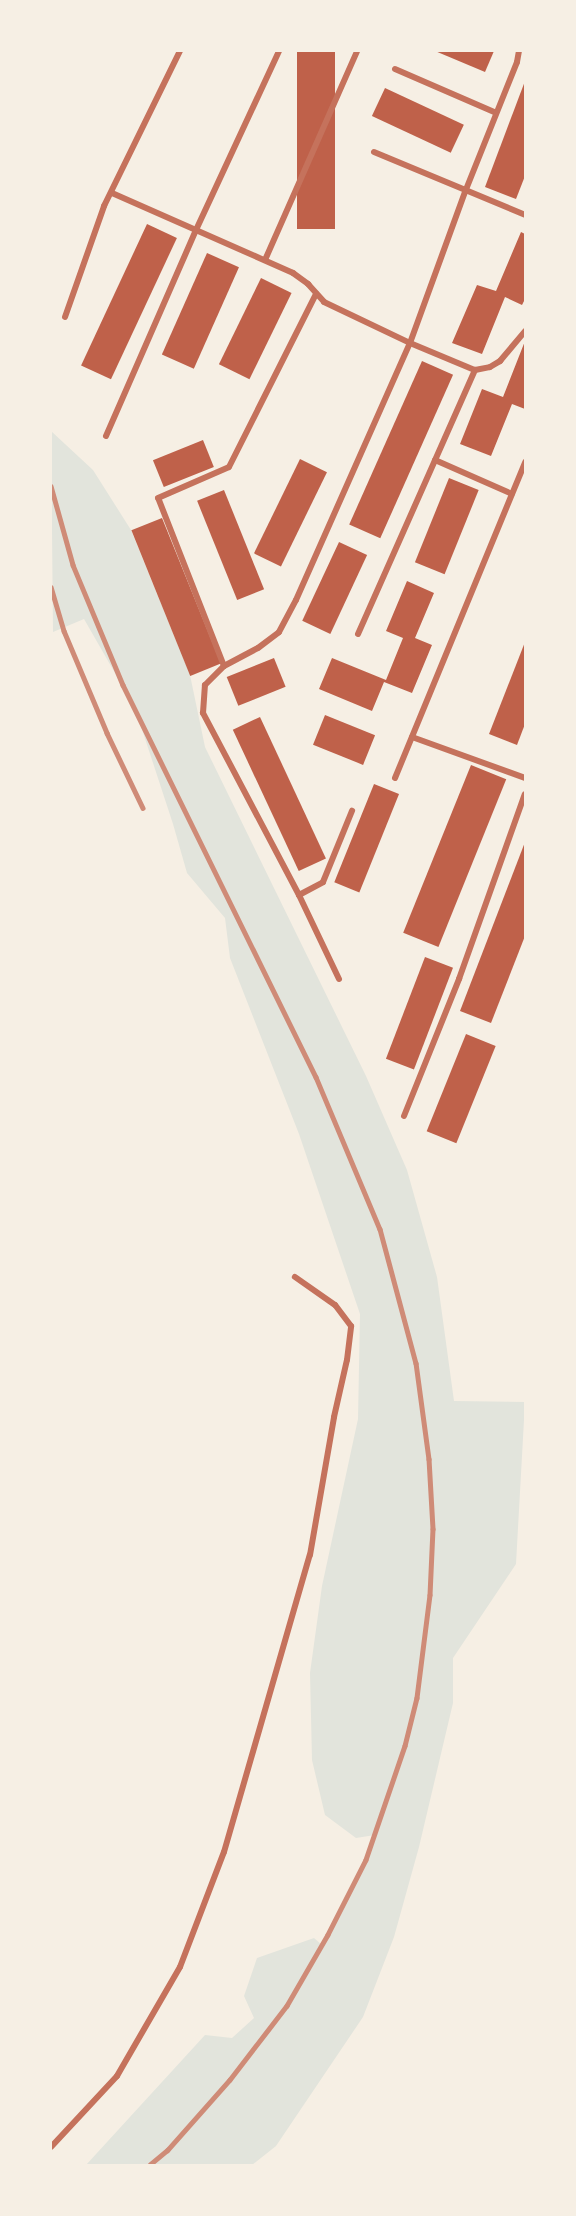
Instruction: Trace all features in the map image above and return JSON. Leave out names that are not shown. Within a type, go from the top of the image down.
[{"type":"street","points":[[65,317],[104,206],[180,51]]},
{"type":"street","points":[[106,436],[196,230],[279,51]]},
{"type":"street","points":[[265,260],[357,51]]},
{"type":"street","points":[[339,979],[299,895],[203,713],[205,685],[224,666],[258,648],[279,632],[296,600],[410,343],[519,51]]},
{"type":"street","points":[[395,69],[496,113]]},
{"type":"street","points":[[374,152],[465,192],[525,215]]},
{"type":"street","points":[[112,193],[293,273],[308,284],[324,302],[410,343],[475,370],[490,367],[500,361],[525,331]]},
{"type":"street","points":[[224,666],[158,498],[229,466],[316,294]]},
{"type":"street","points":[[358,634],[475,370]]},
{"type":"street","points":[[435,460],[512,494]]},
{"type":"street","points":[[395,778],[525,462]]},
{"type":"street","points":[[412,737],[525,778]]},
{"type":"street","points":[[404,1116],[459,979],[525,794]]},
{"type":"street","points":[[299,895],[323,882],[352,811]]},
{"type":"street","points":[[51,2147],[117,2076],[180,1967],[224,1852],[310,1555],[334,1417],[347,1360],[351,1326],[336,1305],[295,1277]]},
{"type":"shaded area","points":[[51,431],[93,470],[131,530],[190,675],[205,747],[366,1076],[407,1170],[437,1277],[454,1401],[525,1402],[516,1564],[453,1658],[453,1703],[419,1847],[394,1937],[363,2017],[276,2146],[252,2165],[86,2165],[205,2035],[232,2038],[254,2018],[244,1996],[257,1958],[314,1938],[322,1945],[366,1860],[375,1835],[356,1838],[325,1815],[312,1760],[310,1673],[322,1586],[358,1419],[360,1314],[299,1134],[230,958],[225,918],[187,873],[135,708],[84,619],[53,632]]},
{"type":"building","points":[[297,51],[335,51],[335,229],[297,229]]},
{"type":"building","points":[[435,51],[494,51],[485,72]]},
{"type":"building","points":[[525,81],[525,176],[516,199],[485,187]]},
{"type":"building","points":[[385,88],[464,125],[451,153],[372,116]]},
{"type":"building","points":[[147,224],[177,238],[111,379],[81,365]]},
{"type":"building","points":[[521,232],[525,234],[525,299],[522,305],[505,297],[482,354],[452,343],[477,285],[496,291]]},
{"type":"building","points":[[207,253],[239,267],[194,369],[162,354]]},
{"type":"building","points":[[261,278],[292,293],[249,379],[219,364]]},
{"type":"building","points":[[525,341],[525,409],[512,404],[491,456],[460,444],[482,389],[503,397]]},
{"type":"building","points":[[422,361],[453,375],[380,538],[349,525]]},
{"type":"building","points":[[203,440],[214,467],[164,487],[153,460]]},
{"type":"building","points":[[300,459],[327,472],[281,567],[254,553]]},
{"type":"building","points":[[449,478],[479,490],[445,574],[415,562]]},
{"type":"building","points":[[224,490],[264,589],[237,600],[197,501]]},
{"type":"building","points":[[162,518],[221,664],[190,676],[131,530]]},
{"type":"building","points":[[339,542],[367,555],[330,634],[302,621]]},
{"type":"building","points":[[407,581],[434,593],[415,638],[432,645],[412,693],[384,682],[372,711],[319,689],[332,658],[386,680],[403,638],[386,631]]},
{"type":"building","points":[[525,642],[525,724],[517,745],[489,734]]},
{"type":"building","points":[[274,658],[286,687],[238,706],[227,677]]},
{"type":"building","points":[[325,715],[375,735],[363,765],[313,745]]},
{"type":"building","points":[[260,717],[326,858],[299,871],[233,730]]},
{"type":"building","points":[[471,765],[506,779],[438,947],[403,933]]},
{"type":"building","points":[[374,784],[399,794],[359,892],[334,882]]},
{"type":"building","points":[[525,842],[525,936],[491,1023],[460,1011]]},
{"type":"building","points":[[425,957],[453,968],[414,1070],[386,1059]]},
{"type":"building","points":[[466,1034],[496,1046],[456,1143],[427,1131]]},
{"type":"railway","points":[[51,486],[73,565],[123,685],[316,1077],[380,1229],[416,1363],[429,1459],[433,1529],[430,1595],[417,1698],[405,1746],[366,1860],[328,1935],[287,2006],[230,2080],[168,2150],[150,2165]]},
{"type":"railway","points":[[51,587],[64,631],[107,733],[143,808]]}]
